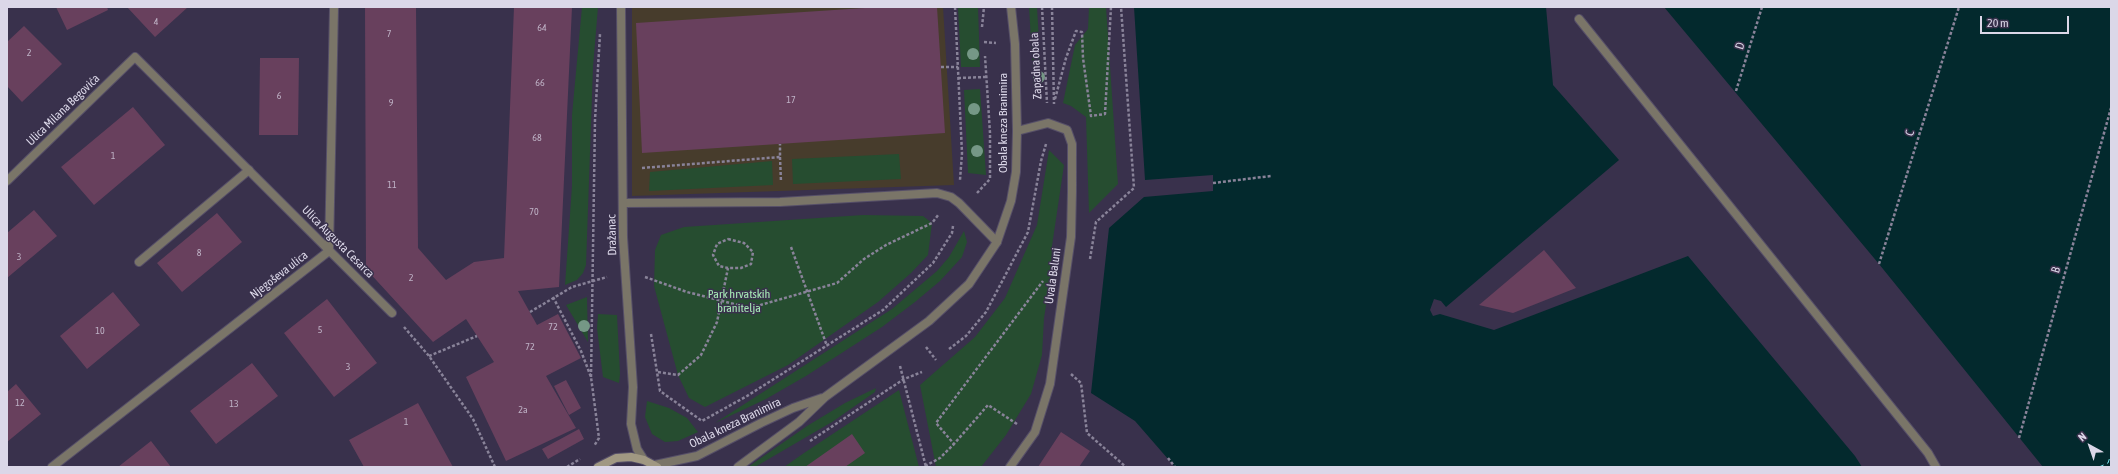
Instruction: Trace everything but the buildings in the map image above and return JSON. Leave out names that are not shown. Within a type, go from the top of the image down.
[{"type":"main road","points":[[598,467],[616,458],[631,457],[644,460],[656,466]]},
{"type":"street","points":[[329,252],[334,7]]},
{"type":"street","name":"Dražanac","points":[[621,7],[626,275],[633,387],[631,424],[637,449],[644,460]]},
{"type":"street","name":"Obala kneza Branimira","points":[[738,467],[799,422],[825,397],[929,321],[969,284],[997,242],[1011,201],[1016,172],[1017,131],[1015,44],[1012,7]]},
{"type":"street","points":[[1579,19],[1928,453],[1936,467]]},
{"type":"street","name":"Ulica Augusta Cesarca","points":[[135,57],[329,252],[392,313]]},
{"type":"street","name":"Ulica Milana Begovića","points":[[7,181],[135,57]]},
{"type":"street","points":[[1017,131],[1048,123]]},
{"type":"street","name":"Uvala Baluni","points":[[1010,467],[1035,432],[1050,384],[1071,237],[1072,144],[1067,130],[1048,123]]},
{"type":"street","points":[[139,262],[249,170]]},
{"type":"street","points":[[624,203],[780,202],[937,192],[951,197],[959,203],[997,242]]},
{"type":"street","name":"Njegoševa ulica","points":[[52,467],[329,252]]},
{"type":"street","name":"Obala kneza Branimira","points":[[656,466],[697,456],[793,408],[825,397]]},
{"type":"path","points":[[728,268],[723,300],[717,322],[700,355],[678,375],[658,372],[660,391],[702,421],[747,396],[883,310],[933,263],[952,233],[959,203],[962,153],[955,7]]},
{"type":"path","points":[[982,27],[984,7]]},
{"type":"path","name":"Zapadna obala","points":[[1042,7],[1048,123]]},
{"type":"path","points":[[1052,7],[1054,104],[1066,58],[1076,31],[1082,32],[1083,58],[1091,116],[1105,114],[1111,7]]},
{"type":"path","points":[[1090,260],[1096,222],[1134,188],[1121,7]]},
{"type":"path","name":"D","points":[[1736,91],[1762,7]]},
{"type":"path","name":"C","points":[[1879,264],[1958,7]]},
{"type":"path","points":[[589,451],[599,438],[591,377],[591,282],[596,76],[600,30]]},
{"type":"path","points":[[959,203],[978,192],[990,179],[990,146],[985,56]]},
{"type":"path","points":[[941,68],[958,67]]},
{"type":"path","points":[[958,78],[986,77]]},
{"type":"path","name":"B","points":[[2019,438],[2111,108]]},
{"type":"path","points":[[780,144],[781,185]]},
{"type":"path","points":[[643,204],[642,167],[780,157]]},
{"type":"path","points":[[1213,183],[1271,176]]},
{"type":"path","points":[[530,312],[572,287],[626,275],[643,277],[687,292],[750,308],[836,283],[864,259],[881,248],[932,223]]},
{"type":"path","points":[[728,239],[744,243],[753,252],[751,264],[741,268],[728,268],[719,266],[713,255],[717,244],[728,239]]},
{"type":"path","points":[[791,247],[827,346]]},
{"type":"path","points":[[954,444],[936,424],[1047,276]]},
{"type":"path","points":[[553,297],[582,351],[591,377]]},
{"type":"path","points":[[392,313],[429,356],[473,419],[495,467]]},
{"type":"path","points":[[429,356],[477,336]]},
{"type":"path","points":[[895,346],[926,467],[940,458],[988,405],[1019,425]]},
{"type":"path","points":[[1072,367],[1071,374],[1082,383],[1087,433],[1126,467]]},
{"type":"path","points":[[809,442],[904,379],[922,372]]},
{"type":"path","points":[[567,467],[585,455]]},
{"type":"path","points":[[1168,458],[1175,467]]},
{"type":"shaded area","points":[[632,7],[943,7],[954,185],[632,196]]},
{"type":"shaded area","points":[[1134,7],[1546,7],[1553,85],[1619,160],[1446,307],[1441,301],[1434,299],[1430,310],[1433,316],[1440,314],[1494,330],[1688,256],[1855,456],[1862,467],[1175,467],[1135,421],[1091,393],[1109,228],[1144,197],[1213,191],[1213,175],[1145,180]]},
{"type":"shaded area","points":[[1664,7],[2111,7],[2111,467],[2043,467],[1879,264]]},
{"type":"green space","points":[[582,7],[598,7],[593,67],[586,265],[583,273],[577,280],[565,285],[572,186],[572,115]]},
{"type":"green space","points":[[958,7],[978,7],[980,67],[961,67]]},
{"type":"green space","points":[[1029,7],[1037,7],[1042,91],[1034,89]]},
{"type":"green space","points":[[1089,7],[1106,7],[1118,184],[1089,213],[1086,117],[1071,106],[1063,103],[1075,45],[1088,29]]},
{"type":"green space","points":[[980,89],[986,175],[968,173],[964,90]]},
{"type":"green space","points":[[1049,150],[1064,165],[1052,246],[1050,281],[1044,318],[1042,355],[1031,394],[1006,435],[981,467],[936,467],[920,385],[975,337],[1005,298],[1037,225]]},
{"type":"green space","points":[[899,154],[901,179],[793,184],[792,159]]},
{"type":"green space","points":[[772,161],[773,185],[649,191],[650,172]]},
{"type":"green space","name":"Park hrvatskih branitelja","points":[[863,215],[923,216],[932,223],[928,255],[911,273],[878,302],[788,365],[705,407],[689,398],[678,375],[654,286],[655,250],[661,235],[684,227]]},
{"type":"green space","points":[[964,231],[967,242],[962,257],[940,281],[915,302],[882,327],[806,376],[766,399],[715,423],[892,309],[937,271],[949,257]]},
{"type":"green space","points":[[587,297],[588,342],[566,305]]},
{"type":"green space","points":[[598,314],[617,315],[620,374],[619,383],[603,377],[597,328]]},
{"type":"green space","points":[[876,388],[875,392],[832,422],[755,467],[748,467],[807,426],[845,403]]},
{"type":"green space","points":[[899,390],[919,467],[784,467],[804,453]]},
{"type":"green space","points":[[647,401],[669,408],[687,418],[698,432],[678,441],[665,442],[652,434],[645,417]]},
{"type":"ferry route","points":[[2099,467],[2108,463],[2111,454]]}]
